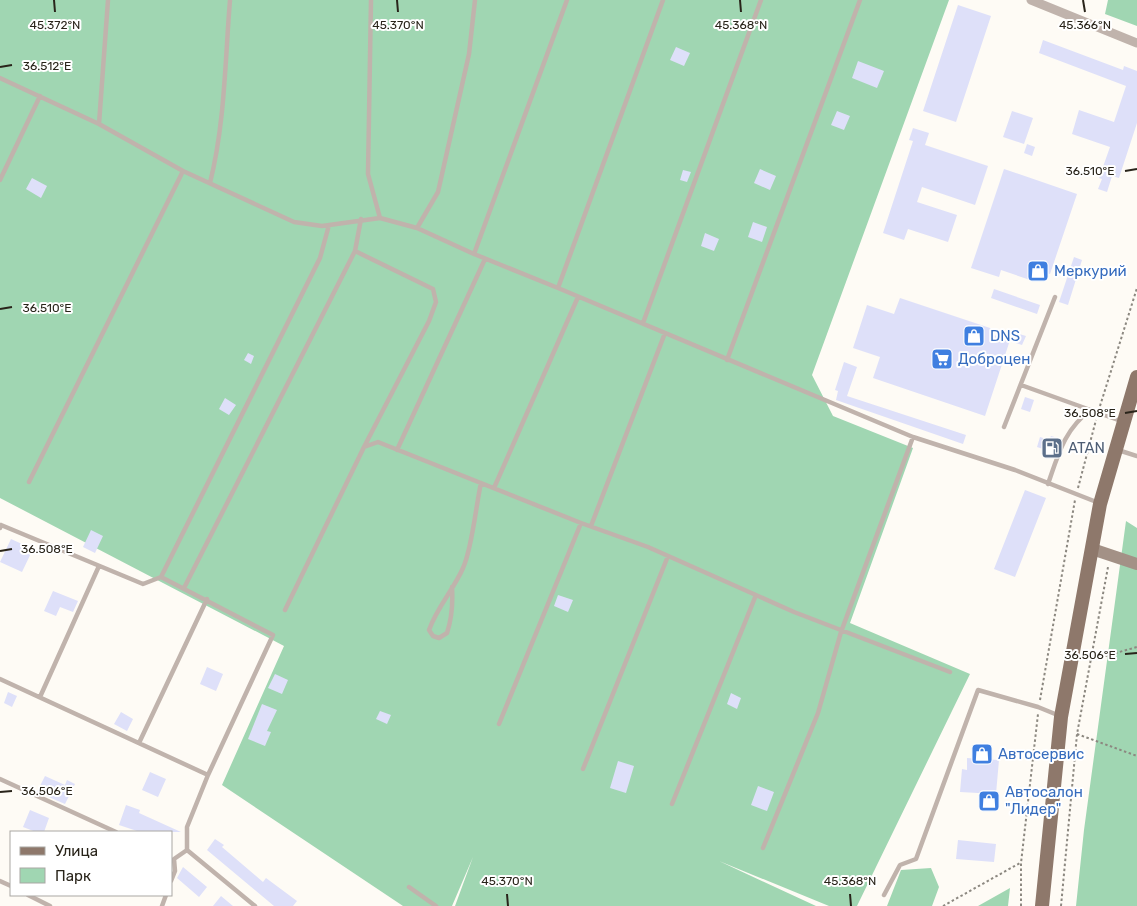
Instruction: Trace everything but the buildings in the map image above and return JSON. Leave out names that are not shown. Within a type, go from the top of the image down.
[{"type":"main road","points":[[1042,906],[1061,717],[1100,504],[1114,449],[1137,377]]},
{"type":"main road","points":[[1092,549],[1137,564]]},
{"type":"street","points":[[1031,0],[1137,43]]},
{"type":"lane","points":[[99,124],[108,0]]},
{"type":"lane","points":[[210,183],[216,158],[222,111],[230,0]]},
{"type":"lane","points":[[371,0],[368,174],[380,218]]},
{"type":"lane","points":[[417,228],[438,192],[469,54],[475,0]]},
{"type":"lane","points":[[474,254],[567,0]]},
{"type":"lane","points":[[558,288],[663,0]]},
{"type":"lane","points":[[643,323],[761,0]]},
{"type":"lane","points":[[728,360],[860,0]]},
{"type":"lane","points":[[0,78],[99,124],[183,171],[294,222],[322,226],[380,218],[417,228],[485,259],[666,332],[728,360],[913,437],[1015,470],[1100,504]]},
{"type":"lane","points":[[0,180],[40,96]]},
{"type":"lane","points":[[29,482],[183,171]]},
{"type":"lane","points":[[184,588],[355,251],[361,220]]},
{"type":"lane","points":[[0,528],[1,525],[143,584],[161,577],[320,258],[329,225]]},
{"type":"lane","points":[[285,610],[364,447],[429,321],[436,302],[432,289],[355,251]]},
{"type":"lane","points":[[397,450],[485,259]]},
{"type":"lane","points":[[494,488],[578,297]]},
{"type":"lane","points":[[1004,428],[1055,297]]},
{"type":"lane","points":[[591,526],[666,332]]},
{"type":"lane","points":[[1021,385],[1123,421]]},
{"type":"lane","points":[[1048,484],[1064,438],[1078,419],[1091,410]]},
{"type":"lane","points":[[763,848],[818,713],[841,632],[913,437]]},
{"type":"lane","points":[[364,447],[378,442],[668,556],[841,632],[950,672]]},
{"type":"lane","points":[[1114,449],[1137,456]]},
{"type":"lane","points":[[452,587],[450,626],[447,633],[439,638],[432,636],[429,630],[452,587],[464,566],[480,483]]},
{"type":"lane","points":[[499,724],[581,523]]},
{"type":"lane","points":[[583,770],[668,556]]},
{"type":"lane","points":[[40,697],[99,566]]},
{"type":"lane","points":[[161,577],[207,599],[273,635],[208,775],[187,827],[187,850]]},
{"type":"lane","points":[[672,804],[756,596]]},
{"type":"lane","points":[[139,744],[207,599]]},
{"type":"lane","points":[[0,679],[208,775]]},
{"type":"lane","points":[[884,895],[900,865],[916,859],[978,690],[1038,707],[1061,717]]},
{"type":"lane","points":[[0,779],[114,831]]},
{"type":"lane","points":[[172,878],[175,871],[173,858],[187,850]]},
{"type":"lane","points":[[187,850],[255,906]]},
{"type":"lane","points":[[409,887],[436,906]]},
{"type":"lane","points":[[30,896],[50,906]]},
{"type":"path","points":[[1021,906],[1021,863],[1038,707],[1076,494],[1121,334],[1137,288]]},
{"type":"path","points":[[1061,906],[1078,734],[1110,555]]},
{"type":"path","points":[[1090,660],[1137,647]]},
{"type":"path","points":[[1078,734],[1137,756]]},
{"type":"path","points":[[943,906],[1021,863]]},
{"type":"green space","points":[[0,0],[949,0],[812,375],[833,416],[913,448],[850,623],[970,674],[857,906],[829,906],[719,861],[816,906],[455,906],[473,857],[452,906],[403,906],[222,785],[284,646],[0,498]]},
{"type":"green space","points":[[1108,0],[1137,0],[1137,26],[1105,14]]},
{"type":"green space","points":[[1126,521],[1137,528],[1137,906],[1076,906],[1084,830]]},
{"type":"green space","points":[[931,868],[939,887],[932,906],[887,906],[901,870]]},
{"type":"green space","points":[[1010,888],[1008,906],[978,906]]},
{"type":"place","name":"Меркурий","points":[[1038,271]]},
{"type":"place","name":"DNS","points":[[974,336]]},
{"type":"place","name":"Доброцен","points":[[942,359]]},
{"type":"place","name":"ATAN","points":[[1052,448]]},
{"type":"place","name":"Автосервис","points":[[982,754]]},
{"type":"place","name":"Автосалон \"Лидер\"","points":[[989,801]]}]
